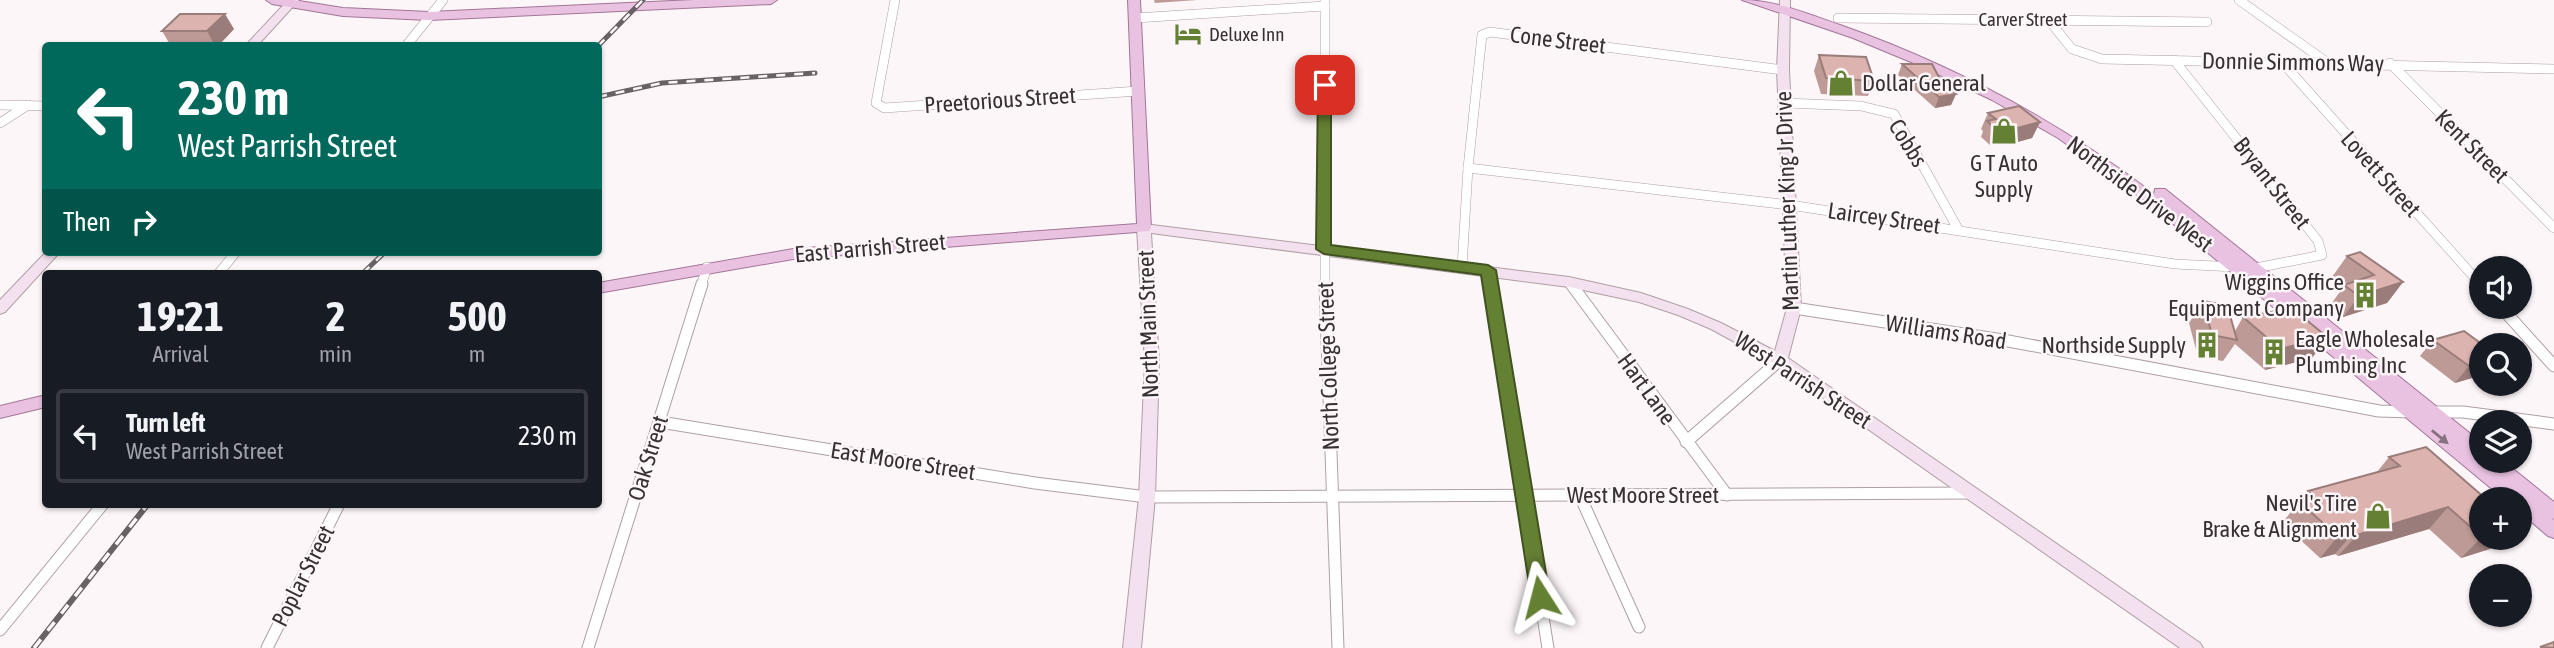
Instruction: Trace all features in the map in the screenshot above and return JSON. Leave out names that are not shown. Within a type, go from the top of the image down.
[{"type":"main road","points":[[272,0],[354,13],[642,0]]},
{"type":"main road","points":[[308,0],[385,9],[771,0]]},
{"type":"main road","name":"North Main Street","points":[[1134,0],[1144,228]]},
{"type":"main road","name":"Northside Drive West","points":[[1748,0],[1784,3],[1838,18],[1948,64],[2042,112],[2140,176],[2469,443]]},
{"type":"main road","name":"Northside Drive West","points":[[1784,3],[1962,79],[2083,148],[2151,198],[2501,487]]},
{"type":"main road","name":"East Parrish Street","points":[[602,287],[707,267],[806,253],[1144,228]]},
{"type":"main road","points":[[0,412],[42,402]]},
{"type":"main road","points":[[2506,473],[2554,512]]},
{"type":"main road","points":[[2532,512],[2554,531]]},
{"type":"street","name":"Preetorious Street","points":[[895,0],[876,103],[884,108],[1139,91]]},
{"type":"street","points":[[2239,0],[2326,62]]},
{"type":"street","points":[[254,42],[292,2]]},
{"type":"street","points":[[1135,18],[1325,3]]},
{"type":"street","name":"North College Street","points":[[1325,3],[1324,249],[1338,648]]},
{"type":"street","name":"Martin Luther King Jr Drive","points":[[1780,360],[1794,309],[1783,70],[1784,3]]},
{"type":"street","points":[[409,42],[436,9]]},
{"type":"street","name":"Carver Street","points":[[1838,18],[2207,22]]},
{"type":"street","name":"Donnie Simmons Way","points":[[2048,19],[2064,43],[2085,55],[2110,59],[2390,63],[2554,69]]},
{"type":"street","name":"Cone Street","points":[[1462,267],[1468,168],[1482,35],[1490,32],[1783,70]]},
{"type":"street","name":"Bryant Street","points":[[2174,60],[2318,241],[2322,255],[2256,268]]},
{"type":"street","name":"Lovett Street","points":[[2282,62],[2469,271]]},
{"type":"street","name":"Kent Street","points":[[2390,63],[2554,228]]},
{"type":"street","name":"Cobbs","points":[[1785,103],[1861,106],[1894,114],[1958,229]]},
{"type":"street","points":[[0,105],[42,106]]},
{"type":"street","points":[[0,123],[28,105]]},
{"type":"street","name":"Laircey Street","points":[[1468,168],[1790,205],[2175,264],[2256,268]]},
{"type":"street","name":"West Parrish Street","points":[[1144,228],[1569,282],[1641,298],[1684,312],[1780,360],[2194,648]]},
{"type":"street","name":"North Main Street","points":[[1132,648],[1147,497],[1152,362],[1144,228]]},
{"type":"street","points":[[0,309],[50,256]]},
{"type":"street","points":[[221,270],[233,256]]},
{"type":"street","name":"Oak Street","points":[[588,648],[707,267]]},
{"type":"street","points":[[1488,270],[1548,648]]},
{"type":"street","name":"Hart Lane","points":[[1569,282],[1727,495]]},
{"type":"street","name":"Williams Road","points":[[1794,309],[2003,340],[2379,411],[2463,412],[2554,424]]},
{"type":"street","points":[[2512,319],[2554,366]]},
{"type":"street","points":[[1686,442],[1780,360]]},
{"type":"street","name":"East Moore Street","points":[[660,422],[1035,483],[1147,497]]},
{"type":"street","name":"West Moore Street","points":[[1147,497],[1971,493]]},
{"type":"street","points":[[1580,496],[1639,626]]},
{"type":"street","points":[[0,630],[100,508]]},
{"type":"street","name":"Poplar Street","points":[[267,648],[337,508]]},
{"type":"building","points":[[180,14],[225,14],[207,31],[162,31]]},
{"type":"building","points":[[1819,55],[1866,57],[1874,81],[1826,78]]},
{"type":"building","points":[[1902,64],[1932,64],[1941,81],[1956,94],[1939,97]]},
{"type":"building","points":[[2019,106],[2040,122],[2010,130],[1998,130],[1987,121],[1996,119],[1988,113]]},
{"type":"building","points":[[2360,252],[2403,282],[2359,296],[2344,285],[2374,275],[2347,256]]},
{"type":"building","points":[[2203,301],[2227,305],[2237,340],[2212,335]]},
{"type":"building","points":[[2292,308],[2327,337],[2280,349],[2243,317]]},
{"type":"building","points":[[2464,331],[2469,335],[2469,366],[2433,340]]},
{"type":"building","points":[[2426,447],[2472,487],[2469,487],[2469,526],[2448,507],[2357,535],[2354,532],[2338,536],[2299,502],[2315,498],[2308,491],[2400,466],[2389,457]]},
{"type":"building","points":[[2554,642],[2554,648],[2540,647]]},
{"type":"railway","points":[[602,42],[643,0]]},
{"type":"railway","points":[[602,96],[662,83],[815,73]]},
{"type":"railway","points":[[366,270],[381,256]]},
{"type":"railway","points":[[34,648],[145,508]]},
{"type":"place","name":"Deluxe Inn","points":[[1188,34]]},
{"type":"place","name":"Dollar General","points":[[1841,83]]},
{"type":"place","name":"G T Auto Supply","points":[[2004,131]]},
{"type":"place","name":"Wiggins Office Equipment Company","points":[[2365,295]]},
{"type":"place","name":"Northside Supply","points":[[2207,345]]},
{"type":"place","name":"Eagle Wholesale Plumbing Inc","points":[[2274,352]]},
{"type":"place","name":"Nevil's Tire Brake & Alignment","points":[[2378,516]]},
{"type":"route","points":[[1325,85],[1324,249],[1488,270],[1540,597]]}]
